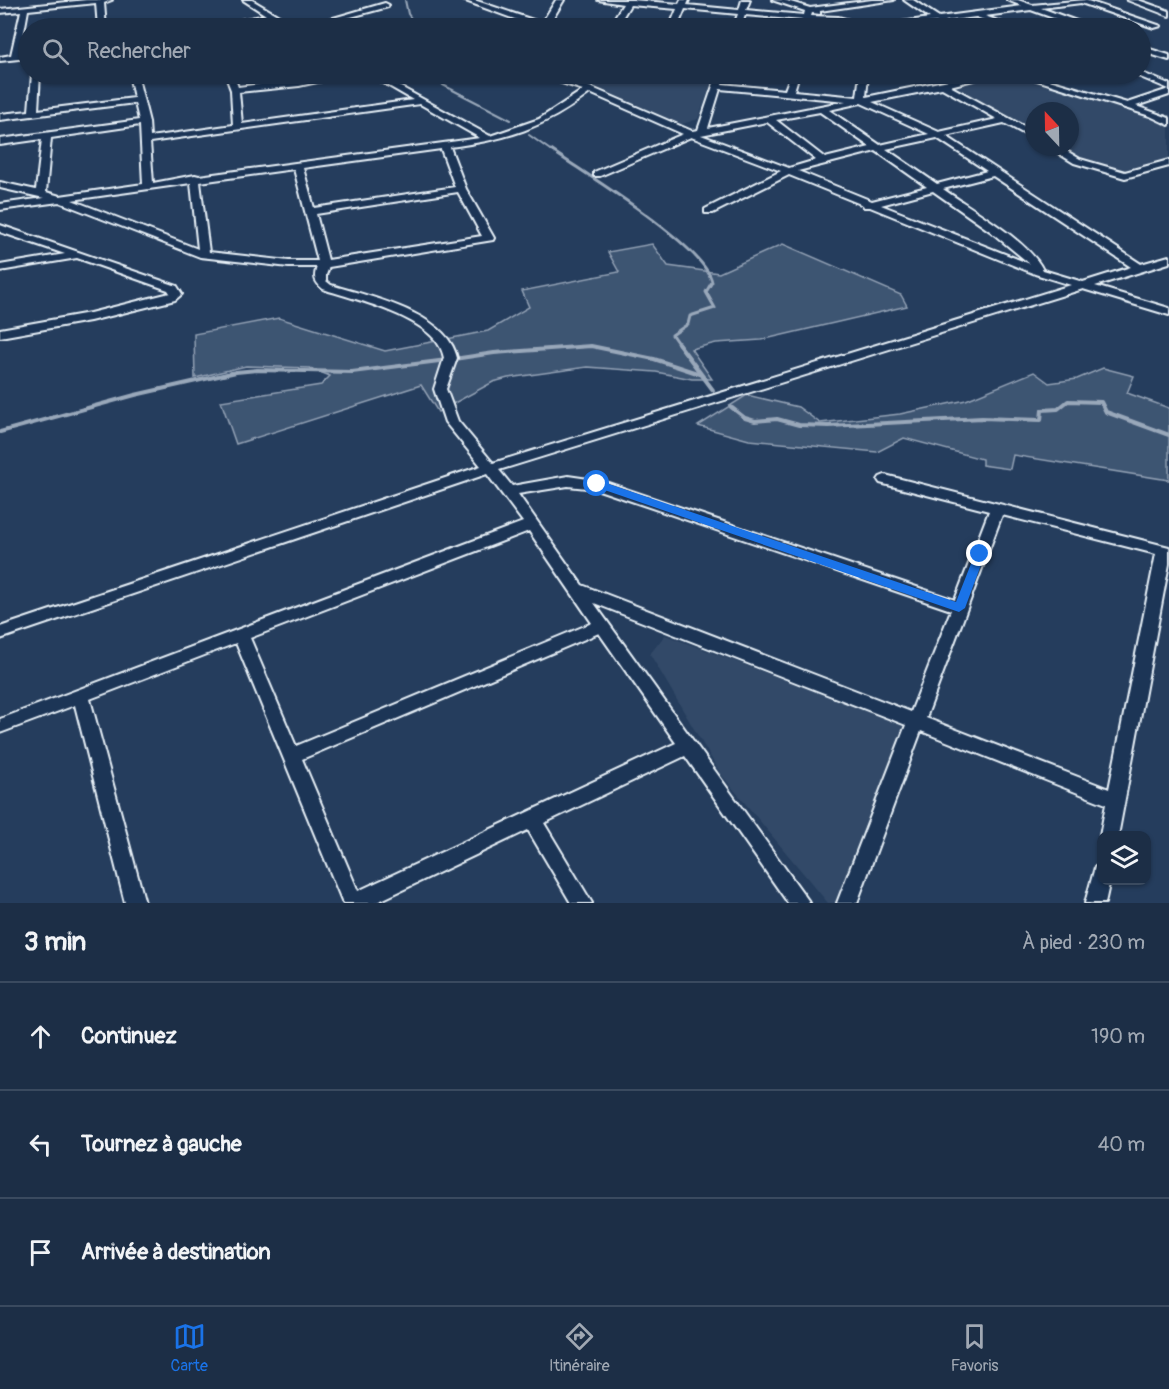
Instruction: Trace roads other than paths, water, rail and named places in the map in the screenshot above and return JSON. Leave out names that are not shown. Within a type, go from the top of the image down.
[{"type":"street","points":[[0,11],[104,0],[103,18]]},
{"type":"street","points":[[247,0],[275,18]]},
{"type":"street","points":[[467,0],[516,18]]},
{"type":"street","points":[[549,18],[560,0]]},
{"type":"street","points":[[602,0],[684,3],[743,12],[808,14],[829,18]]},
{"type":"street","points":[[741,18],[746,0]]},
{"type":"street","points":[[776,0],[808,14],[829,7],[890,0]]},
{"type":"street","points":[[821,0],[829,7]]},
{"type":"street","points":[[909,0],[934,18]]},
{"type":"street","points":[[1011,0],[1058,18]]},
{"type":"street","points":[[1131,0],[1169,14]]},
{"type":"street","points":[[618,18],[628,1]]},
{"type":"street","points":[[952,18],[1080,1],[1132,18]]},
{"type":"street","points":[[677,18],[684,3]]},
{"type":"street","points":[[339,18],[385,5]]},
{"type":"street","points":[[23,18],[25,9]]},
{"type":"street","points":[[807,18],[808,14]]},
{"type":"street","points":[[975,15],[984,18]]},
{"type":"street","points":[[260,18],[271,16]]},
{"type":"street","points":[[1151,28],[1169,23]]},
{"type":"street","points":[[1151,24],[1157,26]]},
{"type":"street","points":[[15,57],[18,43]]},
{"type":"street","points":[[1151,52],[1169,58]]},
{"type":"street","points":[[0,59],[18,57]]},
{"type":"street","points":[[1151,80],[1169,87]]},
{"type":"street","points":[[33,113],[35,84]]},
{"type":"street","points":[[135,84],[144,122],[148,186]]},
{"type":"street","points":[[233,84],[238,127]]},
{"type":"street","points":[[235,90],[290,84]]},
{"type":"street","points":[[389,84],[489,139]]},
{"type":"street","points":[[575,84],[868,205],[1039,272],[1169,312]]},
{"type":"street","points":[[789,92],[792,84]]},
{"type":"street","points":[[861,100],[863,84]]},
{"type":"street","points":[[597,174],[696,133],[948,84]]},
{"type":"street","points":[[1055,84],[1128,106],[1169,122]]},
{"type":"street","points":[[944,85],[1025,131]]},
{"type":"street","points":[[696,133],[717,86],[861,100],[939,135],[1139,268]]},
{"type":"street","points":[[0,207],[195,178],[489,139],[534,126],[556,115],[589,90]]},
{"type":"street","points":[[1128,106],[1169,92]]},
{"type":"street","points":[[0,117],[139,100]]},
{"type":"street","points":[[145,140],[419,102]]},
{"type":"street","points":[[820,108],[1033,260],[1039,272]]},
{"type":"street","points":[[768,118],[823,161]]},
{"type":"street","points":[[709,211],[789,171],[823,161],[1005,120]]},
{"type":"street","points":[[0,142],[144,122]]},
{"type":"street","points":[[41,194],[47,136]]},
{"type":"street","points":[[0,185],[58,198],[204,255],[289,264],[324,264],[489,238],[461,189],[444,145]]},
{"type":"street","points":[[1068,156],[1077,161],[1125,175],[1169,163]]},
{"type":"street","points":[[297,164],[324,264],[320,275],[321,282],[327,287],[405,314],[425,324],[444,340],[451,359],[440,389],[446,411],[461,434],[491,468],[533,524],[576,589],[800,903]]},
{"type":"street","points":[[868,205],[996,172]]},
{"type":"street","points":[[195,178],[204,255]]},
{"type":"street","points":[[309,212],[461,189]]},
{"type":"street","points":[[0,228],[173,288],[176,294],[171,298],[90,317],[0,333]]},
{"type":"street","points":[[0,268],[76,256]]},
{"type":"street","points":[[0,633],[491,468],[1169,259]]},
{"type":"street","points":[[885,480],[1166,551],[1110,831]]},
{"type":"street","points":[[509,491],[568,481],[597,484],[959,608]]},
{"type":"street","points":[[847,903],[997,510]]},
{"type":"street","points":[[0,726],[533,524]]},
{"type":"street","points":[[576,589],[1117,800]]},
{"type":"street","points":[[291,756],[603,625]]},
{"type":"street","points":[[241,635],[353,903],[688,746]]},
{"type":"street","points":[[81,696],[135,903]]},
{"type":"street","points":[[532,819],[582,903]]},
{"type":"street","points":[[1095,903],[1099,885]]},
{"type":"waterway","points":[[405,0],[411,18]]},
{"type":"waterway","points":[[442,84],[511,120]]},
{"type":"waterway","points":[[529,135],[553,152]]},
{"type":"waterway","points":[[551,150],[667,231],[704,267],[712,282],[706,292],[715,308],[690,316],[688,324],[672,335],[679,345]]},
{"type":"waterway","points":[[678,343],[713,390]]},
{"type":"waterway","points":[[454,359],[494,353],[591,346],[654,359],[700,374]]},
{"type":"waterway","points":[[0,432],[135,395],[236,372],[257,370],[352,372],[447,360]]},
{"type":"waterway","points":[[731,407],[745,418],[755,421],[777,419],[799,425],[829,426],[982,418],[1041,420],[1042,410],[1058,409],[1068,401],[1101,402],[1106,412],[1169,435]]}]
